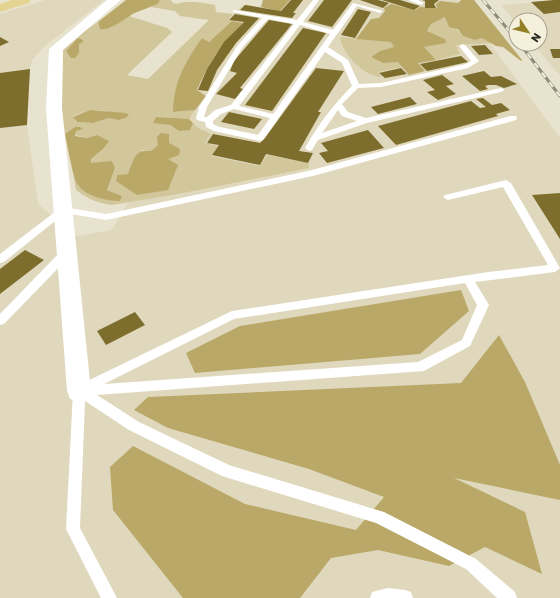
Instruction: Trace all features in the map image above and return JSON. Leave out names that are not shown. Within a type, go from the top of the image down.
[{"type":"main road","points":[[0,8],[25,0]]},
{"type":"street","points":[[79,391],[54,108],[56,49],[115,0]]},
{"type":"lane","points":[[234,107],[300,23],[316,0]]},
{"type":"lane","points":[[410,0],[421,3]]},
{"type":"lane","points":[[209,120],[209,125],[217,129],[260,138],[356,2],[380,11]]},
{"type":"lane","points":[[235,11],[300,23],[335,33]]},
{"type":"lane","points":[[209,120],[200,118],[203,107],[239,47],[266,17]]},
{"type":"lane","points":[[309,148],[314,138],[338,104],[356,86],[382,85],[468,66],[475,61],[463,46]]},
{"type":"lane","points":[[324,48],[345,62],[356,86]]},
{"type":"lane","points":[[314,138],[365,122],[501,90]]},
{"type":"lane","points":[[338,104],[345,114],[365,122]]},
{"type":"lane","points":[[209,120],[218,112],[234,107],[274,117]]},
{"type":"lane","points":[[0,259],[63,210],[106,217],[313,173],[513,118]]},
{"type":"lane","points":[[79,391],[232,315],[468,279],[555,268],[506,183],[448,197]]},
{"type":"lane","points":[[0,321],[67,252]]},
{"type":"lane","points":[[79,391],[420,367],[466,343],[483,306],[468,279]]},
{"type":"lane","points":[[79,391],[73,529],[109,598]]},
{"type":"lane","points":[[79,391],[134,426],[227,471],[379,517],[471,564],[509,598]]},
{"type":"lane","points":[[378,598],[388,596],[405,598]]},
{"type":"shaded area","points":[[45,0],[104,0],[45,46],[32,60],[30,69],[27,125],[38,204],[77,236],[112,230],[205,69],[227,20],[244,4],[280,10],[289,0],[458,0],[560,138],[560,598],[0,598],[0,14]]},
{"type":"shaded area","points":[[126,0],[160,0],[158,4],[132,14],[110,28],[100,29],[98,22]]},
{"type":"shaded area","points":[[160,0],[171,0],[173,3],[177,4],[186,2],[201,3],[215,5],[216,12],[233,14],[228,20],[232,21],[209,42],[202,38],[173,112],[195,110],[189,119],[156,117],[179,131],[189,130],[193,123],[198,128],[211,134],[205,143],[218,146],[211,156],[260,166],[267,155],[308,163],[309,168],[178,194],[112,205],[93,200],[76,190],[71,163],[78,185],[93,196],[122,196],[107,190],[115,168],[91,163],[91,159],[103,149],[97,135],[87,138],[75,135],[75,127],[65,134],[61,105],[63,50],[73,39],[98,22],[100,29],[111,28],[129,16],[167,28],[172,32],[127,75],[148,79],[209,20],[180,16],[175,11],[151,7],[158,4]],"holes":[[[90,110],[106,111],[118,120],[109,118],[93,123],[76,122],[73,116]],[[158,145],[168,159],[116,181],[117,175],[128,174],[143,150],[151,151]]]},
{"type":"shaded area","points":[[263,0],[290,0],[280,11],[261,7]]},
{"type":"shaded area","points":[[461,0],[474,0],[508,42],[508,51],[503,47],[496,46],[482,38],[475,40],[463,36],[458,29],[449,27],[445,17],[431,24],[427,31],[445,39],[446,43],[424,47],[436,60],[418,63],[425,71],[409,75],[398,62],[383,63],[371,57],[380,51],[394,47],[391,42],[356,39],[371,19],[379,18],[385,11],[384,8],[391,4],[415,10],[420,7],[437,8],[436,4],[440,1],[458,3]]},
{"type":"shaded area","points":[[560,0],[560,76],[540,52],[548,52],[548,12],[508,12],[508,13],[501,5]]},
{"type":"shaded area","points":[[445,17],[463,36],[475,40],[482,38],[492,43],[456,45],[460,54],[436,60],[424,47],[445,43],[445,39],[427,31],[431,24]]},
{"type":"shaded area","points":[[232,21],[243,23],[222,46],[206,71],[197,90],[206,96],[195,110],[173,112],[178,81],[196,47],[202,38],[209,42]]},
{"type":"shaded area","points":[[340,37],[391,42],[395,47],[380,51],[371,57],[383,63],[398,62],[402,67],[378,72],[381,77],[374,76],[361,68],[349,57]]},
{"type":"shaded area","points":[[78,38],[83,40],[83,42],[79,44],[79,53],[75,58],[71,58],[66,51]]},
{"type":"shaded area","points":[[509,52],[516,52],[522,60],[521,61]]},
{"type":"shaded area","points":[[90,110],[126,113],[129,115],[118,120],[109,118],[93,123],[77,122],[73,117]]},
{"type":"shaded area","points":[[156,117],[189,119],[193,123],[190,130],[179,131],[170,125],[153,123]]},
{"type":"shaded area","points":[[75,127],[80,127],[83,129],[76,131],[75,136],[87,138],[97,135],[109,141],[103,149],[91,159],[91,163],[112,161],[115,168],[107,190],[122,196],[120,201],[103,199],[92,195],[87,193],[78,185],[72,168],[65,134]]},
{"type":"shaded area","points":[[161,133],[169,134],[169,143],[180,149],[179,155],[168,159],[178,165],[168,190],[137,195],[116,181],[117,175],[128,174],[135,156],[141,152],[151,151],[158,145],[157,137]]},
{"type":"shaded area","points":[[461,290],[469,311],[420,354],[195,373],[186,353],[240,326]]},
{"type":"shaded area","points":[[499,335],[525,382],[560,465],[560,500],[454,478],[525,512],[542,574],[485,547],[449,566],[378,550],[331,558],[300,598],[183,598],[113,510],[110,467],[133,446],[245,504],[356,530],[384,497],[309,469],[168,428],[134,410],[148,397],[461,383]]},
{"type":"building","points":[[291,0],[303,0],[293,13],[296,13],[292,18],[240,10],[245,5],[281,11]]},
{"type":"building","points":[[324,0],[352,0],[332,27],[308,21]]},
{"type":"building","points":[[360,0],[378,0],[389,3],[383,8]]},
{"type":"building","points":[[382,0],[400,0],[420,6],[414,10]]},
{"type":"building","points":[[422,0],[439,0],[434,4],[436,8],[425,8],[425,1]]},
{"type":"building","points":[[560,0],[560,12],[548,14],[548,12],[542,12],[531,2]]},
{"type":"building","points":[[358,9],[371,12],[355,38],[341,35]]},
{"type":"building","points":[[235,14],[259,18],[236,43],[217,70],[208,91],[198,90],[207,69],[224,42],[244,22],[229,20]]},
{"type":"building","points":[[269,20],[292,24],[240,88],[243,89],[235,99],[216,94],[237,73],[230,71],[234,61]]},
{"type":"building","points":[[303,28],[326,33],[272,111],[245,105]]},
{"type":"building","points":[[0,37],[9,42],[0,46]]},
{"type":"building","points":[[485,45],[493,54],[479,55],[471,46]]},
{"type":"building","points":[[550,49],[560,49],[560,58],[553,58]]},
{"type":"building","points":[[461,56],[468,62],[427,71],[420,64]]},
{"type":"building","points":[[316,68],[344,71],[318,112],[321,112],[299,151],[313,153],[308,163],[266,154],[260,165],[212,155],[219,145],[207,143],[213,134],[260,143]]},
{"type":"building","points":[[401,68],[407,74],[385,78],[379,73]]},
{"type":"building","points":[[30,69],[27,125],[0,128],[0,73]]},
{"type":"building","points":[[484,71],[491,77],[501,76],[517,84],[504,88],[496,85],[489,85],[485,86],[488,89],[480,91],[462,76]]},
{"type":"building","points":[[442,75],[454,84],[446,86],[456,94],[438,100],[427,92],[435,90],[423,80]]},
{"type":"building","points":[[410,97],[417,104],[378,114],[371,107]]},
{"type":"building","points":[[483,98],[492,105],[501,103],[510,110],[496,114],[498,116],[396,145],[378,126],[471,101],[480,108],[486,107],[476,99]]},
{"type":"building","points":[[229,112],[262,119],[254,129],[221,122]]},
{"type":"building","points":[[368,130],[384,148],[327,163],[319,153],[328,151],[321,143]]},
{"type":"building","points":[[560,193],[560,239],[532,195]]},
{"type":"building","points":[[25,250],[44,260],[0,294],[0,269]]},
{"type":"building","points":[[135,312],[145,325],[106,345],[97,331]]},
{"type":"railway","points":[[483,0],[508,30]]},
{"type":"railway","points":[[526,52],[560,96]]}]
